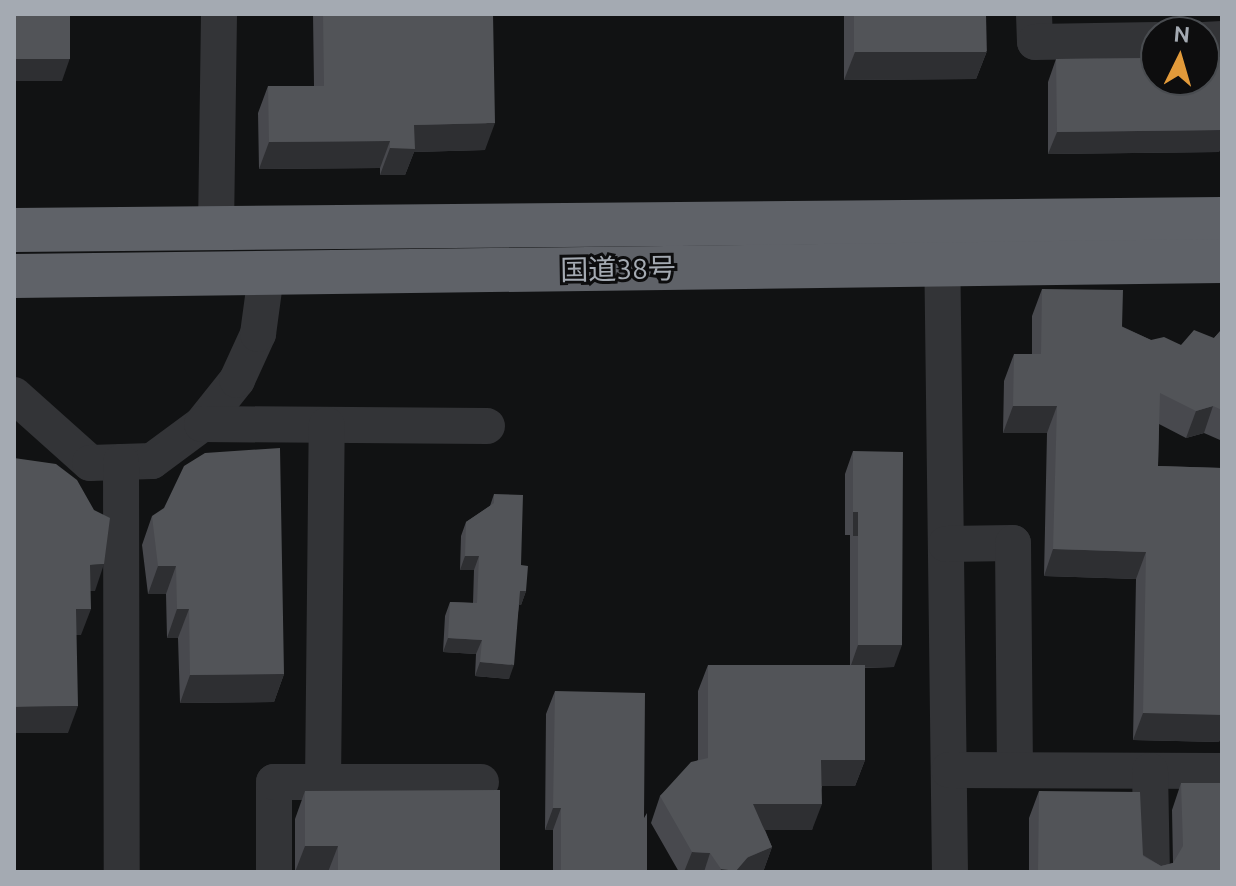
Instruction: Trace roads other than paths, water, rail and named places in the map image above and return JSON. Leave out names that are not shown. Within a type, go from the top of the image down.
[{"type":"highway","name":"国道38号","points":[[14,276],[266,275],[942,243],[1222,219]]},
{"type":"highway","name":"国道38号","points":[[14,230],[216,229],[942,243],[1222,261]]},
{"type":"lane","points":[[216,229],[219,14]]},
{"type":"lane","points":[[1034,14],[1035,42],[1140,40]]},
{"type":"lane","points":[[942,243],[950,872]]},
{"type":"lane","points":[[14,395],[90,463],[152,461],[202,424],[237,380],[258,334],[266,275]]},
{"type":"lane","points":[[202,424],[487,426]]},
{"type":"lane","points":[[323,783],[327,425]]},
{"type":"lane","points":[[121,462],[122,872]]},
{"type":"lane","points":[[946,544],[1013,543],[1015,770]]},
{"type":"lane","points":[[949,770],[1222,771]]},
{"type":"lane","points":[[1150,771],[1152,872]]},
{"type":"lane","points":[[274,872],[274,782],[481,782]]}]
